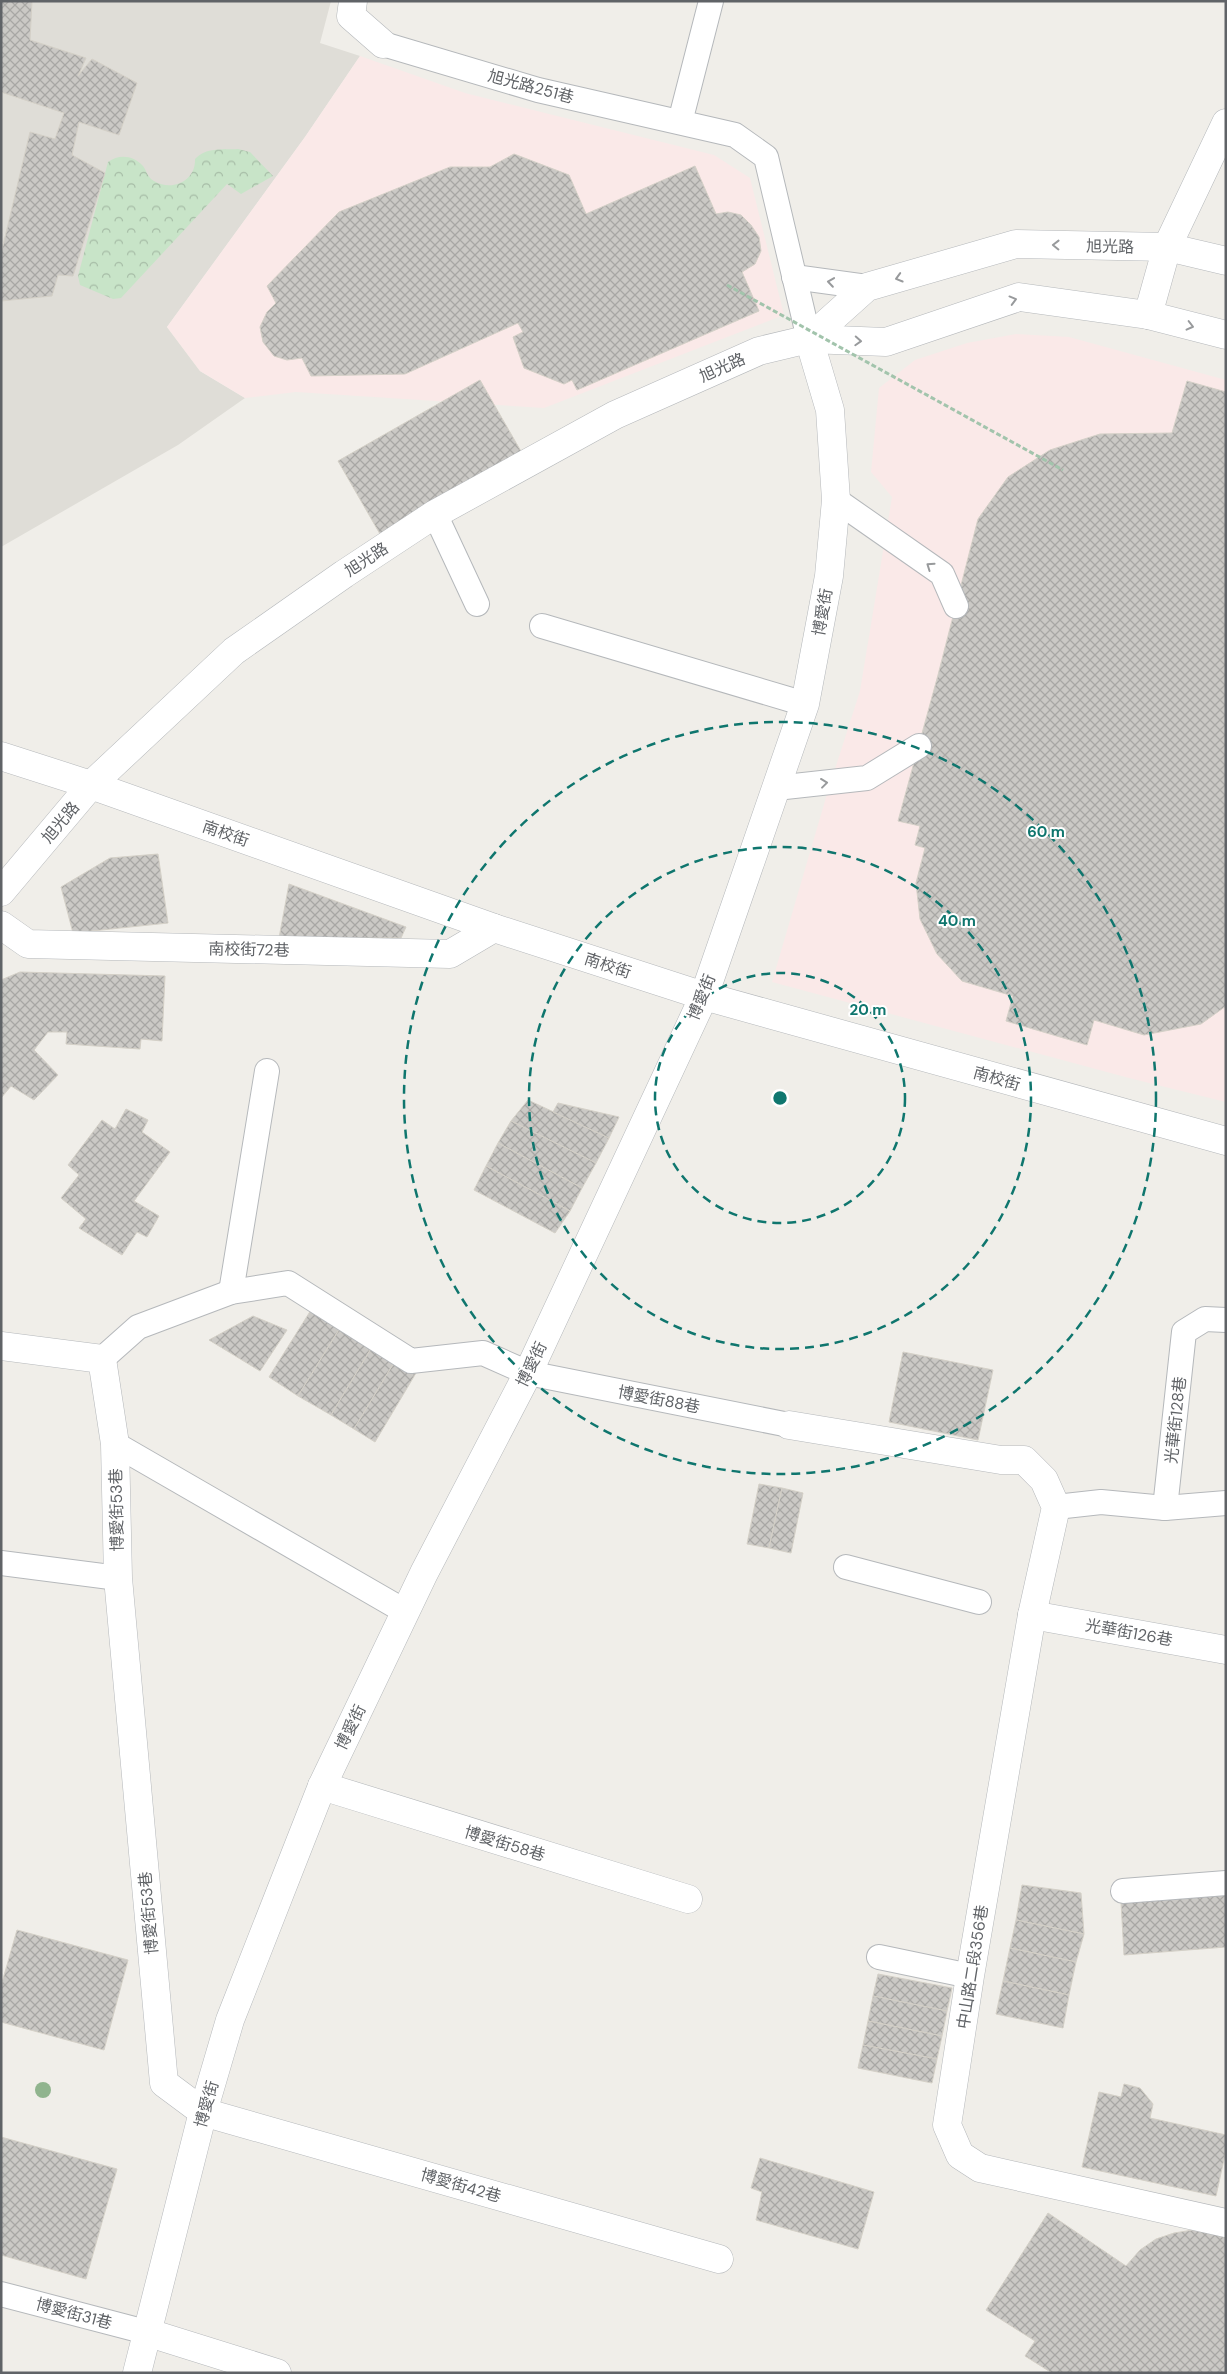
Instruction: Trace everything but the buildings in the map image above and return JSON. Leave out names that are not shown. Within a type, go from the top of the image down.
[{"type":"street","points":[[353,1],[351,16],[383,44]]},
{"type":"street","points":[[1148,315],[1167,247],[1226,124]]},
{"type":"street","name":"旭光路","points":[[809,339],[868,287],[1016,244],[1167,247],[1226,262]]},
{"type":"street","name":"旭光路","points":[[1,892],[91,786],[234,651],[344,574],[435,514],[615,415],[759,351],[809,339],[886,342],[1019,297],[1148,315],[1226,335]]},
{"type":"street","name":"博愛街","points":[[137,2373],[203,2112],[230,2020],[322,1786],[406,1612],[528,1372],[704,996],[805,704],[829,576],[836,500],[830,410],[809,339]]},
{"type":"street","name":"南校街","points":[[1,756],[494,928],[704,996],[1226,1141]]},
{"type":"street","name":"南校街72巷","points":[[1,925],[28,944],[450,954],[494,928]]},
{"type":"street","points":[[1,1346],[102,1359]]},
{"type":"street","name":"博愛街53巷","points":[[102,1359],[114,1444],[118,1578],[164,2083],[203,2112]]},
{"type":"street","points":[[789,1425],[1001,1460],[1024,1460],[1044,1480],[1056,1507]]},
{"type":"street","name":"中山路二段356巷","points":[[1056,1507],[1032,1615],[970,1976],[947,2125],[960,2155],[980,2168],[1226,2224]]},
{"type":"street","name":"光華街126巷","points":[[1032,1615],[1226,1650]]},
{"type":"street","name":"博愛街58巷","points":[[322,1786],[688,1899]]},
{"type":"street","name":"博愛街42巷","points":[[203,2112],[719,2259]]},
{"type":"street","points":[[146,2332],[277,2373]]},
{"type":"lane","points":[[680,122],[711,1]]},
{"type":"lane","name":"旭光路251巷","points":[[383,44],[538,90],[735,135],[766,157],[809,339]]},
{"type":"lane","points":[[794,277],[868,287]]},
{"type":"lane","points":[[836,500],[942,574],[956,606]]},
{"type":"lane","points":[[435,514],[477,604]]},
{"type":"lane","points":[[542,626],[805,704]]},
{"type":"lane","points":[[776,788],[867,778],[919,746]]},
{"type":"lane","points":[[231,1292],[267,1071]]},
{"type":"lane","points":[[102,1359],[138,1327],[231,1292],[288,1283],[411,1361],[483,1353],[528,1372]]},
{"type":"lane","name":"光華街128巷","points":[[1166,1508],[1184,1332],[1205,1319],[1226,1320]]},
{"type":"lane","name":"博愛街88巷","points":[[528,1372],[789,1425]]},
{"type":"lane","points":[[114,1444],[406,1612]]},
{"type":"lane","points":[[1056,1507],[1102,1502],[1166,1508],[1226,1503]]},
{"type":"lane","points":[[1,1563],[118,1578]]},
{"type":"lane","points":[[846,1567],[979,1602]]},
{"type":"lane","points":[[1123,1891],[1226,1883]]},
{"type":"lane","points":[[879,1957],[970,1976]]},
{"type":"lane","name":"博愛街31巷","points":[[1,2294],[146,2332]]},
{"type":"path","points":[[727,285],[1063,470]]},
{"type":"shaded area","points":[[1,1],[331,1],[320,43],[360,56],[305,137],[167,327],[200,371],[245,398],[178,445],[1,547]]},
{"type":"shaded area","points":[[360,56],[465,93],[714,155],[750,178],[784,315],[544,408],[296,392],[245,398],[200,371],[167,327],[305,137]]},
{"type":"shaded area","points":[[1016,334],[1069,337],[1226,380],[1226,1102],[1129,1078],[772,982],[827,794],[860,691],[892,497],[871,472],[879,388],[915,360],[967,343]]},
{"type":"green space","points":[[238,149],[250,152],[273,176],[241,194],[227,184],[121,298],[113,299],[80,285],[78,276],[108,162],[121,157],[130,158],[139,162],[148,176],[154,181],[161,184],[175,185],[187,179],[192,173],[195,159],[199,155],[215,150]]}]
